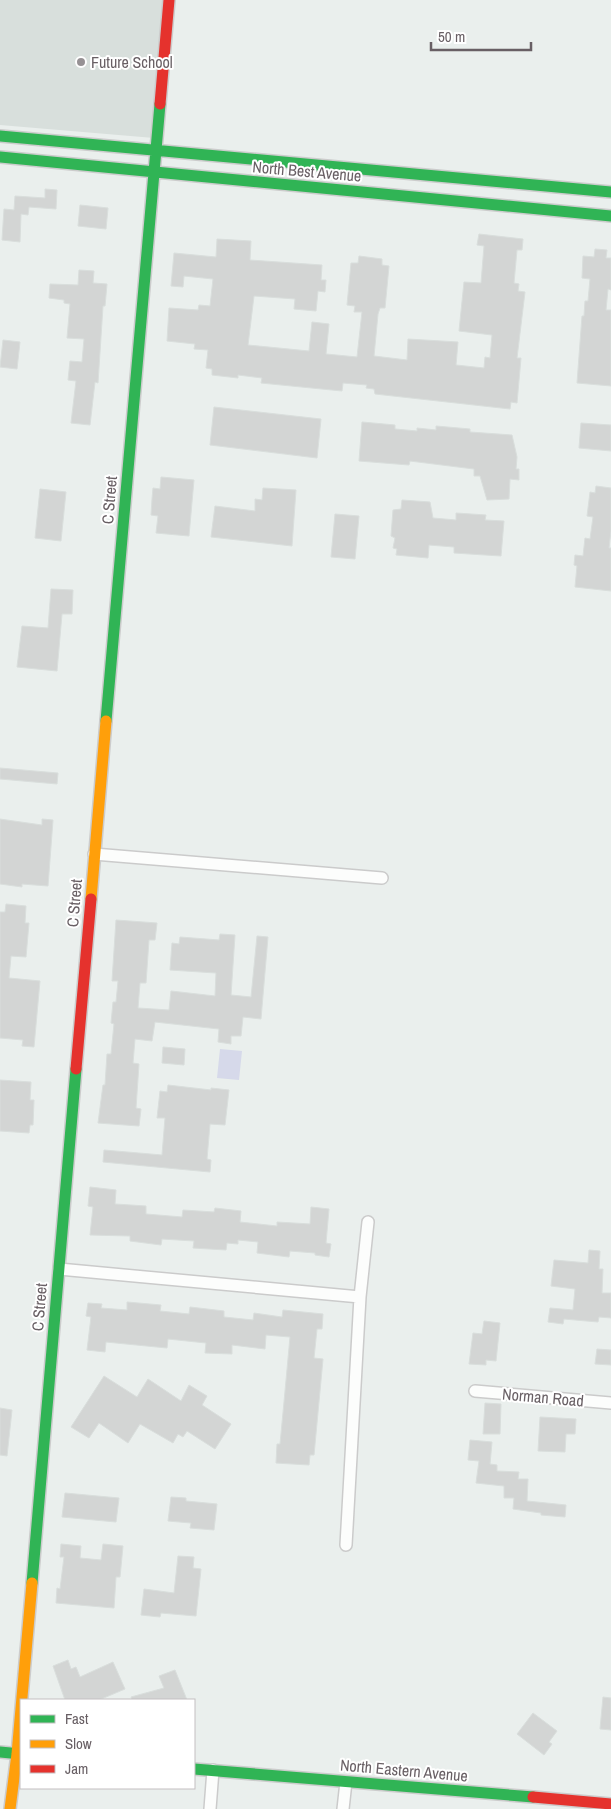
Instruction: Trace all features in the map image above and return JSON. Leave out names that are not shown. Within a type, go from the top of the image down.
[{"type":"street","name":"C Street","points":[[24,1699],[94,854],[169,0]]},
{"type":"street","name":"North Best Avenue","points":[[0,136],[611,192]]},
{"type":"street","name":"North Best Avenue","points":[[0,157],[611,216]]},
{"type":"street","points":[[94,854],[382,878]]},
{"type":"street","points":[[346,1545],[360,1297],[368,1222]]},
{"type":"street","points":[[59,1269],[360,1297]]},
{"type":"street","name":"Norman Road","points":[[475,1391],[611,1403]]},
{"type":"street","points":[[0,1752],[19,1754]]},
{"type":"street","name":"C Street","points":[[10,1809],[19,1754]]},
{"type":"street","name":"North Eastern Avenue","points":[[195,1769],[586,1806],[611,1804]]},
{"type":"street","points":[[210,1809],[213,1770]]},
{"type":"street","points":[[343,1809],[346,1782]]},
{"type":"shaded area","name":"Future School","points":[[0,0],[167,0],[154,138],[0,125]]},
{"type":"shaded area","points":[[220,1049],[242,1051],[239,1080],[217,1078]]},
{"type":"building","points":[[45,189],[57,190],[56,209],[29,207],[28,215],[21,214],[20,242],[2,240],[4,209],[14,210],[15,196],[45,198]]},
{"type":"building","points":[[80,205],[108,208],[106,229],[78,226]]},
{"type":"building","points":[[479,234],[523,239],[522,250],[517,250],[514,283],[519,284],[518,291],[525,292],[517,358],[521,358],[517,403],[511,402],[510,409],[375,394],[374,389],[366,388],[367,385],[343,383],[342,391],[261,383],[262,378],[238,375],[238,378],[212,375],[212,369],[206,368],[208,350],[194,349],[195,344],[167,341],[169,308],[198,310],[199,305],[210,306],[213,279],[184,276],[183,287],[171,286],[174,253],[216,257],[217,239],[251,241],[250,260],[322,265],[321,280],[326,280],[325,292],[318,291],[316,311],[294,309],[295,299],[254,296],[248,345],[309,351],[312,322],[329,324],[326,354],[357,357],[362,312],[354,312],[355,306],[347,305],[351,263],[358,263],[359,256],[382,259],[382,265],[389,266],[385,308],[380,308],[378,314],[374,356],[407,360],[408,339],[458,342],[456,365],[484,368],[485,357],[490,358],[492,335],[459,331],[464,282],[481,283],[484,246],[477,245]]},
{"type":"building","points":[[595,249],[607,250],[606,258],[611,258],[611,290],[608,289],[606,310],[611,310],[611,386],[577,383],[582,316],[584,316],[585,301],[588,301],[590,279],[582,278],[583,256],[594,257]]},
{"type":"building","points":[[79,270],[94,271],[93,283],[107,284],[105,306],[103,306],[98,383],[95,382],[90,425],[71,423],[76,381],[68,380],[70,361],[82,362],[84,339],[67,338],[70,304],[64,303],[64,300],[49,298],[50,284],[78,285]]},
{"type":"building","points":[[3,340],[20,342],[17,369],[0,367]]},
{"type":"building","points":[[214,407],[321,419],[317,458],[210,445]]},
{"type":"building","points":[[362,422],[395,425],[395,429],[417,431],[417,428],[436,430],[436,426],[470,429],[470,432],[512,435],[517,457],[516,469],[519,469],[519,480],[510,479],[509,499],[487,500],[480,476],[474,476],[474,469],[410,461],[409,465],[359,461]]},
{"type":"building","points":[[581,423],[611,425],[611,451],[579,448]]},
{"type":"building","points":[[161,477],[194,480],[189,536],[156,533],[158,516],[151,515],[152,499],[153,488],[160,489]]},
{"type":"building","points":[[596,486],[611,488],[609,548],[611,548],[611,591],[575,587],[577,566],[574,565],[575,555],[583,556],[585,538],[590,539],[593,517],[587,516],[590,492],[595,493]]},
{"type":"building","points":[[263,488],[296,490],[292,546],[211,537],[215,506],[255,511],[255,499],[262,500]]},
{"type":"building","points":[[40,489],[66,492],[61,541],[35,538]]},
{"type":"building","points":[[402,500],[430,502],[433,518],[456,520],[456,513],[486,515],[485,520],[504,521],[501,556],[454,553],[454,547],[429,545],[428,558],[396,555],[397,549],[393,548],[395,538],[391,536],[393,510],[401,509]]},
{"type":"building","points":[[335,514],[359,516],[355,559],[331,557]]},
{"type":"building","points":[[51,589],[73,590],[72,614],[62,614],[57,671],[17,667],[22,626],[48,628]]},
{"type":"building","points":[[0,768],[58,773],[57,784],[0,779]]},
{"type":"building","points":[[0,819],[42,825],[42,819],[53,820],[48,886],[22,884],[22,887],[0,884]]},
{"type":"building","points":[[6,904],[26,906],[25,923],[29,923],[26,957],[11,956],[9,978],[40,981],[34,1047],[22,1046],[23,1040],[0,1038],[0,912],[5,912]]},
{"type":"building","points":[[116,920],[157,923],[155,940],[149,940],[146,983],[140,983],[138,1008],[169,1010],[171,991],[215,996],[216,973],[170,970],[172,943],[179,944],[180,937],[219,940],[220,934],[235,935],[231,995],[251,997],[257,936],[268,937],[261,1019],[243,1017],[241,1036],[231,1036],[231,1044],[218,1042],[219,1029],[155,1022],[152,1041],[135,1039],[133,1063],[139,1064],[136,1108],[141,1109],[139,1126],[98,1123],[103,1085],[105,1085],[107,1054],[111,1054],[114,1024],[111,1023],[113,1002],[116,1002],[118,981],[112,981]]},
{"type":"building","points":[[163,1047],[185,1049],[184,1065],[162,1063]]},
{"type":"building","points":[[0,1080],[31,1082],[30,1100],[34,1100],[33,1125],[30,1125],[29,1133],[0,1131]]},
{"type":"building","points":[[168,1085],[229,1090],[225,1125],[210,1124],[207,1159],[211,1160],[210,1172],[103,1162],[104,1150],[162,1155],[165,1118],[157,1118],[160,1091],[167,1092]]},
{"type":"building","points":[[90,1187],[116,1190],[115,1204],[146,1206],[146,1214],[182,1217],[183,1210],[214,1212],[215,1208],[241,1211],[240,1222],[277,1226],[277,1222],[310,1224],[311,1207],[329,1209],[326,1243],[331,1244],[329,1257],[315,1255],[315,1253],[290,1251],[289,1257],[257,1253],[258,1242],[238,1240],[238,1244],[227,1243],[226,1250],[193,1248],[194,1241],[162,1239],[161,1245],[130,1241],[130,1236],[90,1235],[93,1207],[88,1206]]},
{"type":"building","points":[[589,1250],[600,1251],[599,1269],[603,1269],[602,1293],[611,1293],[611,1318],[599,1317],[598,1322],[564,1319],[563,1324],[548,1322],[550,1308],[573,1310],[575,1289],[551,1286],[554,1260],[588,1263]]},
{"type":"building","points":[[127,1302],[161,1305],[160,1311],[189,1314],[190,1307],[224,1311],[224,1317],[253,1320],[254,1313],[282,1317],[283,1310],[323,1314],[322,1329],[317,1329],[314,1358],[323,1359],[314,1455],[310,1455],[309,1465],[276,1463],[277,1444],[280,1444],[290,1337],[266,1335],[265,1349],[232,1345],[232,1354],[205,1353],[206,1343],[168,1339],[167,1348],[106,1342],[105,1352],[87,1350],[91,1317],[86,1316],[88,1303],[102,1304],[101,1308],[127,1310]]},
{"type":"building","points":[[484,1321],[500,1323],[496,1361],[486,1360],[486,1365],[469,1364],[473,1333],[482,1334]]},
{"type":"building","points":[[597,1349],[611,1350],[611,1365],[595,1364]]},
{"type":"building","points":[[104,1376],[137,1397],[148,1379],[181,1401],[189,1385],[207,1396],[202,1405],[231,1424],[215,1449],[187,1431],[183,1437],[178,1434],[173,1443],[140,1424],[128,1443],[99,1423],[89,1438],[71,1427]]},
{"type":"building","points":[[485,1403],[501,1404],[500,1434],[483,1434]]},
{"type":"building","points":[[0,1408],[12,1410],[7,1456],[0,1455]]},
{"type":"building","points":[[540,1417],[576,1419],[575,1434],[566,1434],[565,1452],[538,1451]]},
{"type":"building","points":[[470,1440],[492,1442],[490,1464],[497,1465],[497,1471],[519,1472],[518,1479],[528,1479],[527,1501],[566,1505],[565,1517],[541,1515],[541,1513],[513,1509],[514,1498],[504,1498],[504,1486],[476,1483],[479,1461],[468,1460]]},
{"type":"building","points":[[65,1493],[119,1498],[116,1522],[62,1517]]},
{"type":"building","points":[[171,1497],[186,1498],[186,1501],[217,1504],[214,1530],[190,1528],[191,1523],[168,1521]]},
{"type":"building","points":[[61,1544],[81,1546],[80,1558],[101,1560],[103,1544],[123,1546],[120,1577],[116,1577],[114,1608],[56,1603],[57,1588],[60,1589],[64,1557],[60,1557]]},
{"type":"building","points":[[178,1556],[194,1557],[193,1568],[201,1569],[196,1616],[161,1613],[160,1617],[141,1615],[144,1589],[174,1593]]},
{"type":"building","points":[[68,1660],[71,1669],[76,1667],[80,1677],[113,1662],[125,1689],[101,1699],[65,1699],[53,1666]]},
{"type":"building","points":[[175,1670],[187,1699],[132,1699],[131,1697],[164,1688],[159,1676]]},
{"type":"building","points":[[603,1697],[611,1698],[611,1730],[600,1729]]},
{"type":"building","points":[[533,1713],[557,1731],[549,1742],[552,1744],[544,1755],[517,1734]]},
{"type":"traffic: fast","points":[[106,721],[160,104]]},
{"type":"traffic: fast","points":[[0,136],[611,192]]},
{"type":"traffic: fast","points":[[0,157],[611,216]]},
{"type":"traffic: fast","points":[[32,1583],[76,1069]]},
{"type":"traffic: fast","points":[[0,1752],[20,1754]]},
{"type":"traffic: fast","points":[[195,1769],[533,1797]]},
{"type":"traffic: slow","points":[[91,899],[106,721]]},
{"type":"traffic: slow","points":[[22,1699],[32,1583]]},
{"type":"traffic: slow","points":[[10,1809],[20,1720]]},
{"type":"traffic: jam","points":[[160,104],[169,0]]},
{"type":"traffic: jam","points":[[76,1069],[91,899]]},
{"type":"traffic: jam","points":[[533,1797],[611,1804]]},
{"type":"place","name":"Future School","points":[[81,62]]}]
